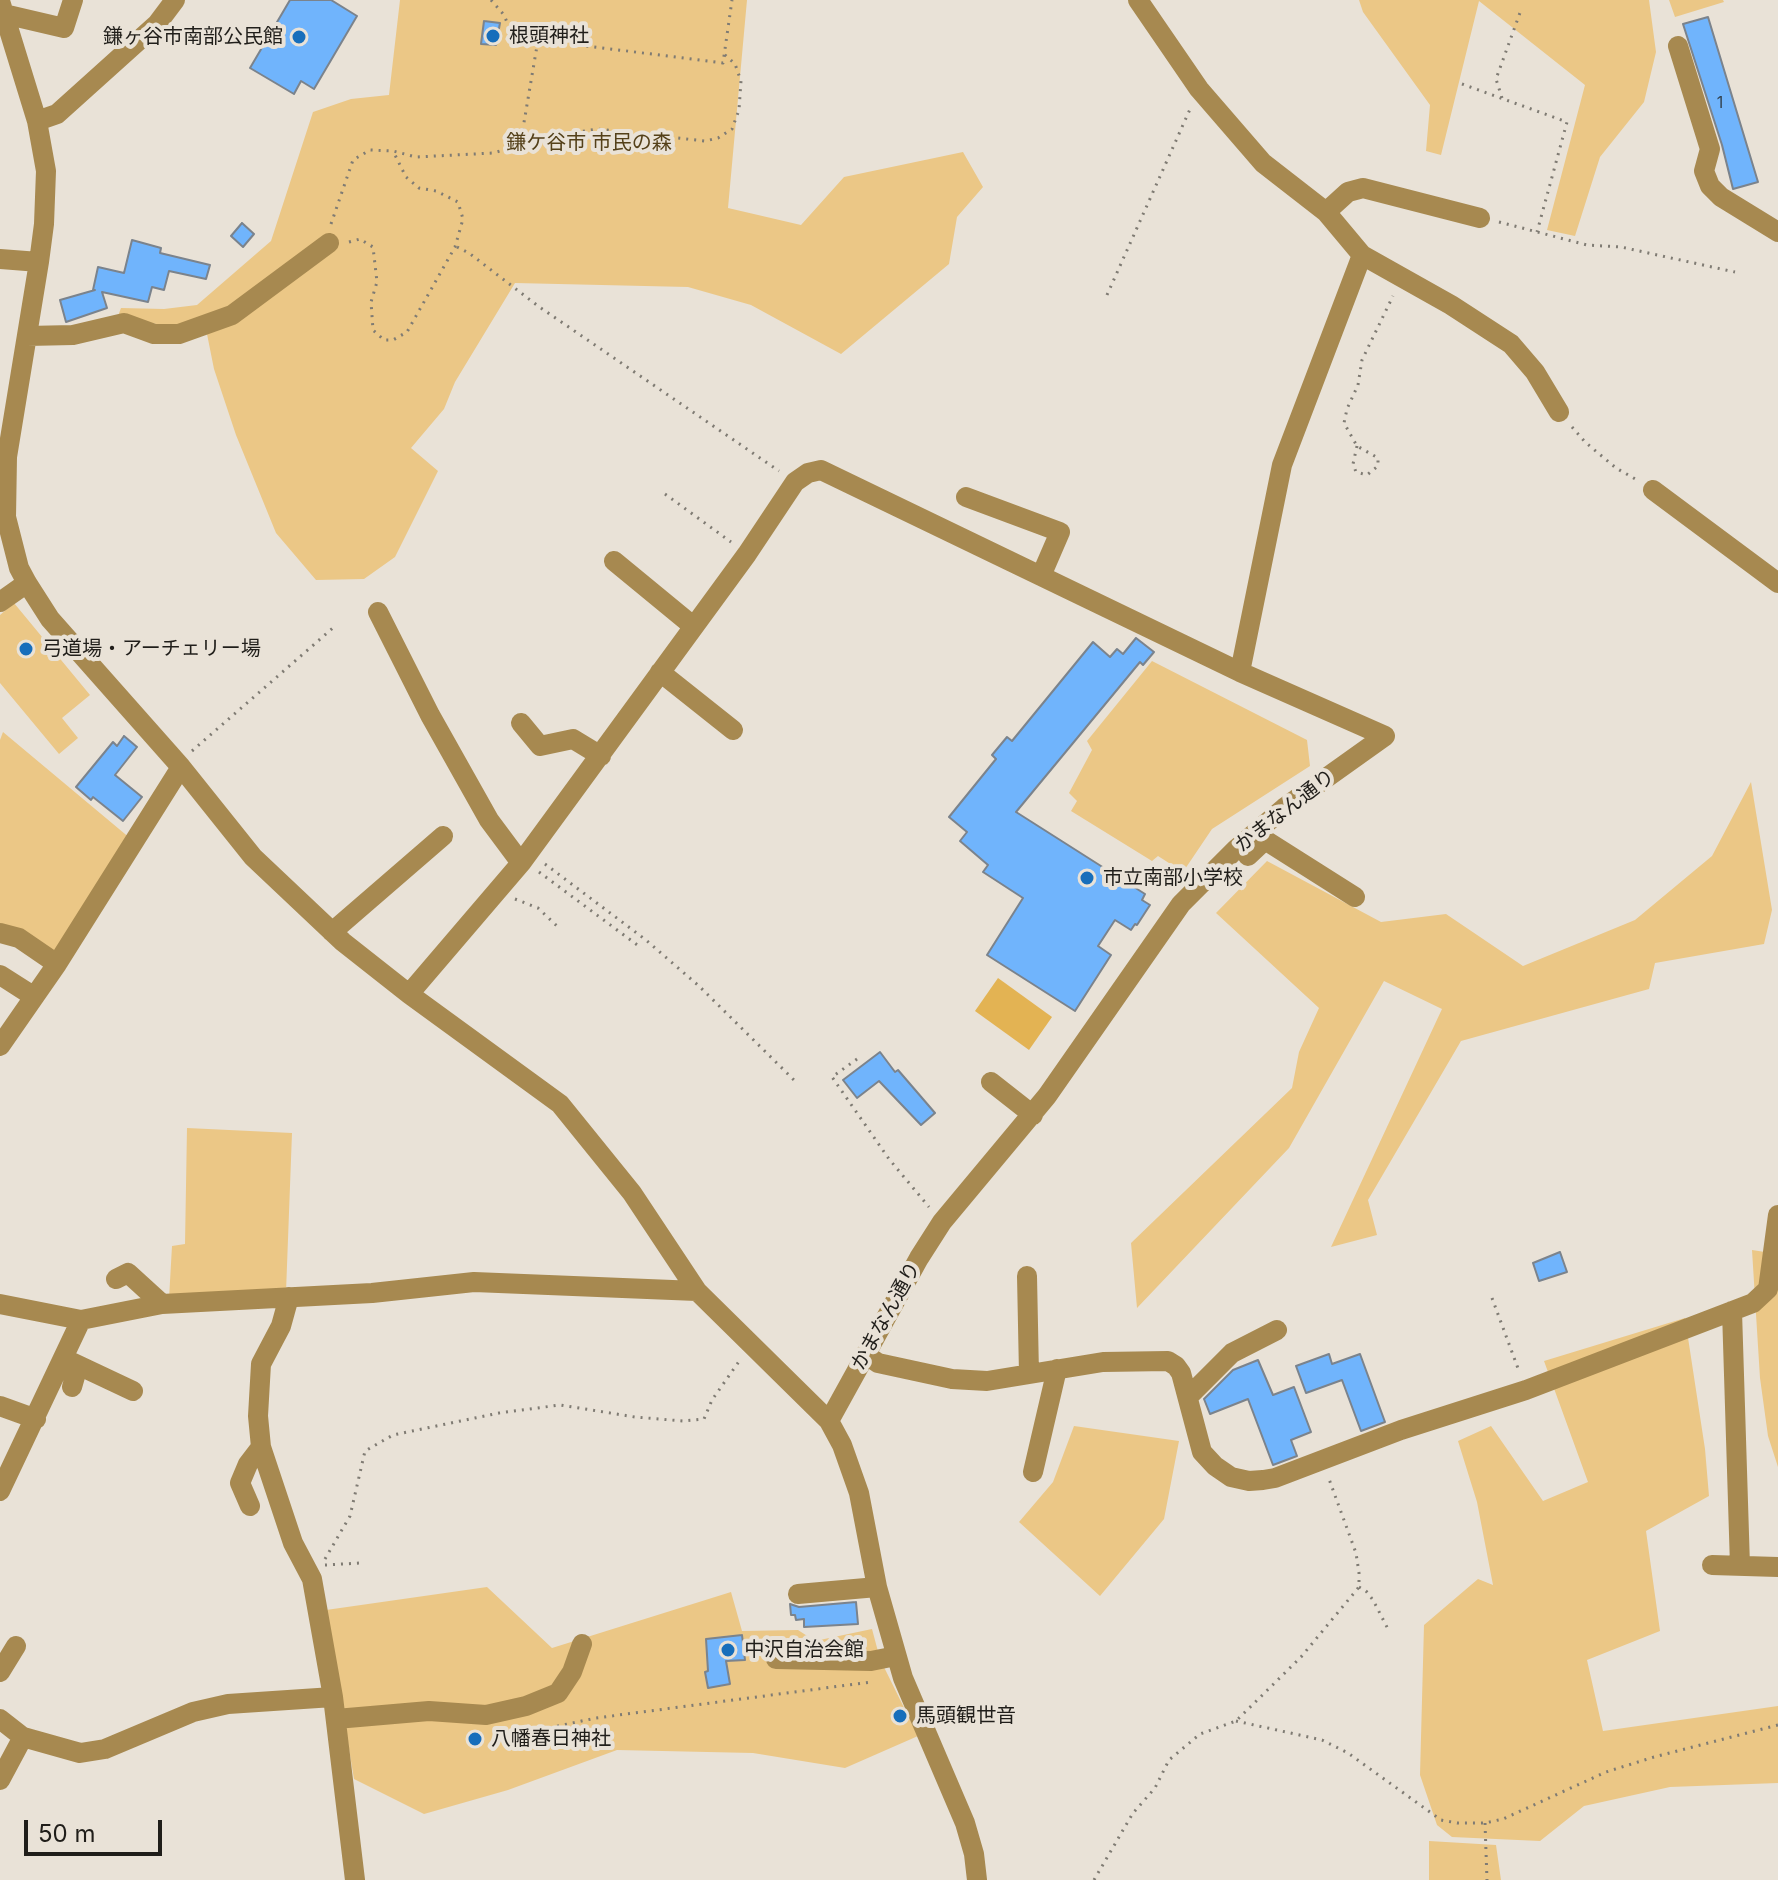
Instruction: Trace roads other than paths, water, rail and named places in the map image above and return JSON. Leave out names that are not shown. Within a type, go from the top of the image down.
[{"type":"street","points":[[2,8],[64,28],[73,0]]},
{"type":"street","points":[[37,121],[57,114],[157,24],[175,0]]},
{"type":"street","points":[[1138,0],[1199,89],[1263,163],[1326,212],[1362,255],[1451,305],[1511,344],[1535,372],[1559,412]]},
{"type":"street","points":[[2,8],[37,121],[46,171],[39,262],[7,457],[6,517],[19,568],[50,619],[181,767],[253,857],[332,932],[409,994],[560,1104],[632,1193],[697,1291],[829,1421],[842,1445],[859,1493],[877,1587],[903,1678],[965,1823],[974,1854],[977,1880]]},
{"type":"street","points":[[1678,46],[1710,149],[1704,171],[1710,186],[1721,197],[1778,232]]},
{"type":"street","points":[[1326,212],[1348,192],[1363,188],[1480,218]]},
{"type":"street","points":[[27,336],[73,335],[124,323],[154,334],[179,334],[232,315],[329,243]]},
{"type":"street","points":[[409,994],[524,858],[747,554],[795,482],[808,473],[821,470],[1240,672],[1282,465],[1362,255]]},
{"type":"street","points":[[0,259],[39,262]]},
{"type":"street","points":[[1653,490],[1778,583]]},
{"type":"street","points":[[966,497],[1060,532],[1041,576]]},
{"type":"street","points":[[614,561],[693,626]]},
{"type":"street","points":[[0,602],[27,583]]},
{"type":"street","points":[[378,612],[430,715],[489,820],[524,858]]},
{"type":"street","points":[[660,672],[733,730]]},
{"type":"street","name":"かまなん通り","points":[[829,1421],[942,1222],[1033,1115],[1181,904],[1236,849],[1284,808],[1385,736],[1240,672]]},
{"type":"street","points":[[521,723],[540,746],[573,739],[601,756]]},
{"type":"street","points":[[0,1046],[57,964],[181,767]]},
{"type":"street","points":[[332,932],[443,836]]},
{"type":"street","points":[[1181,904],[1193,902],[1215,887],[1265,840],[1355,897]]},
{"type":"street","points":[[0,933],[19,938],[57,964]]},
{"type":"street","points":[[0,975],[33,996]]},
{"type":"street","points":[[991,1082],[1033,1115]]},
{"type":"street","points":[[865,1354],[878,1363],[952,1379],[987,1381],[1103,1362],[1168,1361],[1181,1373],[1202,1452],[1231,1477],[1249,1481],[1275,1478],[1401,1430],[1526,1390],[1753,1303],[1768,1289],[1778,1215]]},
{"type":"street","points":[[125,1271],[162,1304]]},
{"type":"street","points":[[1027,1276],[1029,1374]]},
{"type":"street","points":[[0,1304],[81,1320],[162,1304],[372,1293],[474,1282],[697,1291]]},
{"type":"street","points":[[289,1297],[281,1326],[261,1364],[258,1416],[261,1447],[293,1543],[312,1579],[333,1697],[355,1880]]},
{"type":"street","points":[[1732,1311],[1740,1566]]},
{"type":"street","points":[[72,1387],[71,1362],[81,1320]]},
{"type":"street","points":[[1188,1397],[1232,1353],[1277,1330]]},
{"type":"street","points":[[71,1362],[133,1391]]},
{"type":"street","points":[[0,1491],[36,1419],[71,1362]]},
{"type":"street","points":[[1033,1472],[1057,1369]]},
{"type":"street","points":[[0,1406],[36,1419]]},
{"type":"street","points":[[250,1506],[234,1482],[261,1447]]},
{"type":"street","points":[[1712,1565],[1778,1567]]},
{"type":"street","points":[[798,1594],[877,1587]]},
{"type":"street","points":[[336,1719],[429,1711],[486,1715],[526,1706],[558,1693],[572,1672],[582,1644]]},
{"type":"street","points":[[0,1672],[16,1646]]},
{"type":"street","points":[[776,1659],[871,1661],[896,1656]]},
{"type":"street","points":[[0,1719],[23,1737],[80,1753],[105,1749],[193,1712],[228,1704],[333,1697]]},
{"type":"street","points":[[0,1780],[23,1737]]},
{"type":"place","name":"根頭神社","points":[[493,36]]},
{"type":"place","name":"鎌ヶ谷市南部公民館","points":[[299,37]]},
{"type":"place","name":"弓道場・アーチェリー場","points":[[26,649]]},
{"type":"place","name":"市立南部小学校","points":[[1087,878]]},
{"type":"place","name":"中沢自治会館","points":[[728,1650]]},
{"type":"place","name":"馬頭観世音","points":[[900,1716]]},
{"type":"place","name":"八幡春日神社","points":[[475,1739]]},
{"type":"park label","name":"鎌ケ谷市 市民の森","points":[[589,143]]}]
